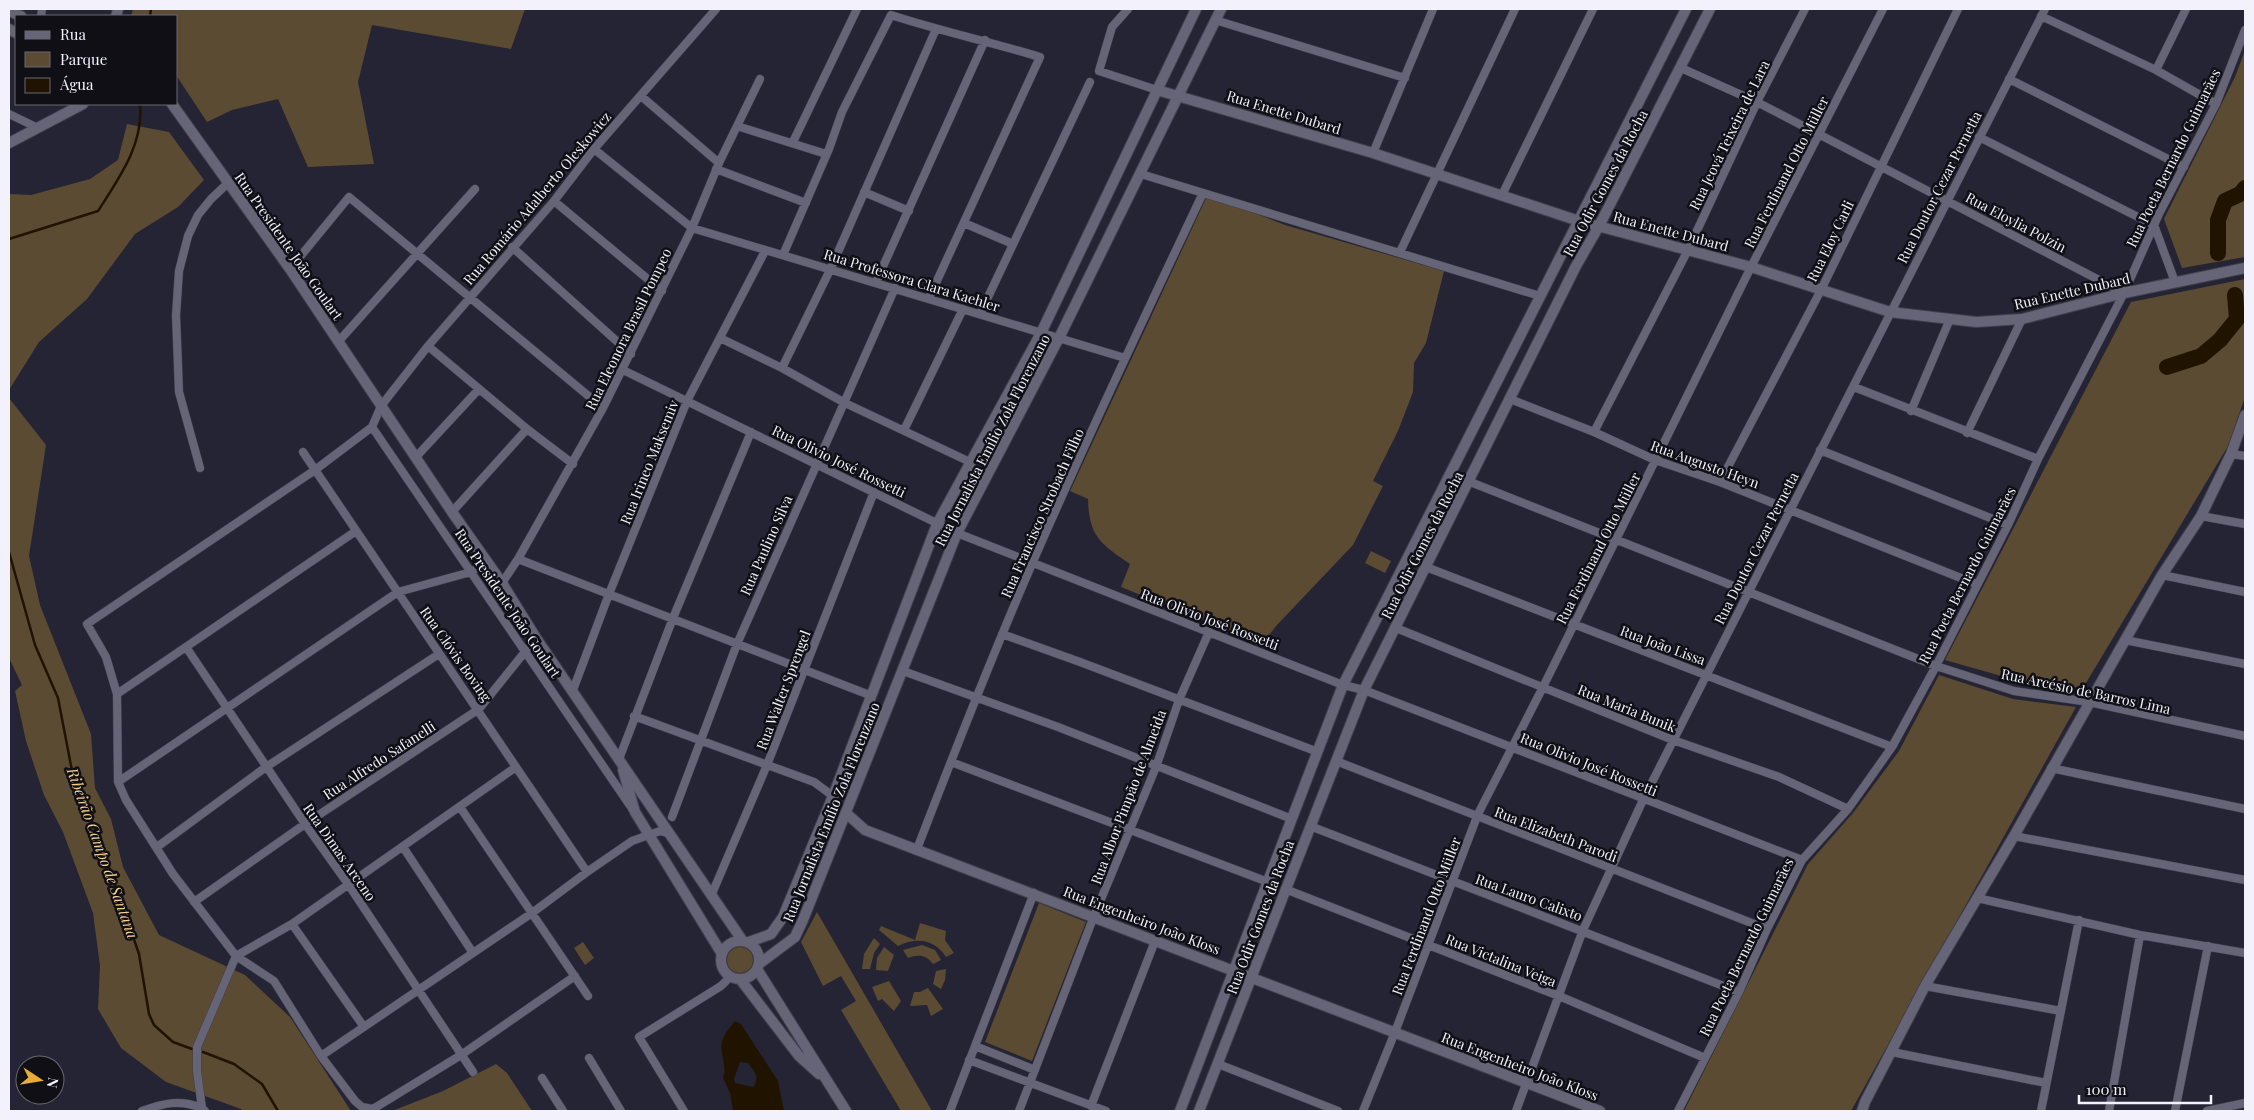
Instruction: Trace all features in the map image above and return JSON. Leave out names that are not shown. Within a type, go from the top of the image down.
[{"type":"street","points":[[792,142],[857,9]]},
{"type":"street","name":"Rua Enette Dubard","points":[[1128,9],[1112,27],[1099,71],[1156,90],[1373,153],[1579,221],[1751,267],[1890,312],[1976,322],[2022,319],[2124,293],[2245,268]]},
{"type":"street","name":"Rua Jornalista Emílio Zola Florenzano","points":[[745,941],[771,934],[783,917],[852,748],[937,524],[1041,333],[1196,9]]},
{"type":"street","name":"Rua Jornalista Emílio Zola Florenzano","points":[[758,966],[795,937],[821,878],[957,533],[1059,338],[1141,174],[1220,9]]},
{"type":"street","points":[[1373,153],[1433,9]]},
{"type":"street","points":[[1400,252],[1515,9]]},
{"type":"street","points":[[1502,195],[1593,9]]},
{"type":"street","name":"Rua Odir Gomes da Rocha","points":[[1180,1111],[1343,685],[1686,9]]},
{"type":"street","name":"Rua Odir Gomes da Rocha","points":[[1199,1111],[1364,690],[1576,266],[1599,226],[1710,9]]},
{"type":"street","name":"Rua Jeová Teixeira de Lara","points":[[1594,432],[1688,250],[1757,102],[1805,9]]},
{"type":"street","name":"Rua Ferdinand Otto Müller","points":[[1363,1111],[1477,817],[1751,267],[1883,9]]},
{"type":"street","name":"Rua Eloy Carli","points":[[1720,482],[1821,290],[1958,9]]},
{"type":"street","points":[[2156,70],[2186,9]]},
{"type":"street","name":"Rua Romário Adalberto Oleskowicz","points":[[381,406],[468,298],[554,201],[594,149],[713,10]]},
{"type":"street","points":[[2043,12],[2156,70],[2216,104]]},
{"type":"street","name":"Rua Doutor Cezar Pernetta","points":[[1516,1111],[1528,1084],[1583,930],[1643,800],[2043,12]]},
{"type":"street","points":[[783,255],[842,112],[891,15],[1040,57],[929,298]]},
{"type":"street","points":[[1215,20],[1405,78]]},
{"type":"street","points":[[782,368],[830,268],[936,29]]},
{"type":"street","name":"Rua Poeta Bernardo Guimarães","points":[[1678,1111],[1739,992],[1767,929],[1802,860],[1848,809],[1892,747],[1936,666],[1976,584],[2008,525],[2038,459],[2124,293],[2154,225],[2216,104],[2245,30]]},
{"type":"street","points":[[876,282],[985,40]]},
{"type":"street","name":"Rua Eloylia Polzin","points":[[1681,68],[1757,102],[2124,293]]},
{"type":"street","name":"Rua Eleonora Brasil Pompeo","points":[[502,583],[573,464],[623,370],[692,228],[718,166],[760,79]]},
{"type":"street","points":[[2009,79],[2184,167]]},
{"type":"street","points":[[980,314],[1090,82]]},
{"type":"street","points":[[641,96],[718,166],[806,203]]},
{"type":"street","name":"Rua Presidente João Goulart","points":[[173,105],[290,269],[452,512],[488,562],[536,638],[672,835],[711,896],[745,941],[758,951],[758,966],[846,1111]]},
{"type":"street","points":[[9,143],[38,128],[71,107]]},
{"type":"street","points":[[9,114],[38,128]]},
{"type":"street","points":[[737,126],[826,154]]},
{"type":"street","points":[[1979,137],[2154,225],[2175,282]]},
{"type":"street","points":[[594,149],[692,228]]},
{"type":"street","points":[[1141,174],[1540,296]]},
{"type":"street","points":[[200,468],[179,392],[176,315],[179,272],[188,236],[198,215],[229,182]]},
{"type":"street","points":[[338,342],[475,190]]},
{"type":"street","points":[[864,192],[909,210]]},
{"type":"street","name":"Rua Francisco Strobach Filho","points":[[917,849],[975,699],[1032,563],[1125,358],[1203,193]]},
{"type":"street","points":[[290,269],[349,197],[468,298],[603,408]]},
{"type":"street","points":[[554,201],[662,291]]},
{"type":"street","points":[[964,223],[1013,244]]},
{"type":"street","name":"Rua Professora Clara Kaehler","points":[[692,228],[1125,358]]},
{"type":"street","points":[[512,247],[630,354]]},
{"type":"street","name":"Rua Irineo Maksemiv","points":[[572,690],[687,401],[765,251]]},
{"type":"street","name":"Rua Paulino Silva","points":[[672,817],[737,644],[895,288]]},
{"type":"street","points":[[904,430],[963,309]]},
{"type":"street","points":[[1911,411],[1950,319]]},
{"type":"street","points":[[1967,433],[2022,319]]},
{"type":"street","points":[[720,338],[782,368],[845,403],[970,462]]},
{"type":"street","points":[[428,346],[527,429],[573,464]]},
{"type":"street","name":"Rua Olivio José Rossetti","points":[[623,370],[957,533],[1343,685],[1364,690],[1643,800],[1802,860]]},
{"type":"street","points":[[1854,387],[1967,433],[2038,459]]},
{"type":"street","points":[[416,457],[479,389]]},
{"type":"street","name":"Rua Augusto Heyn","points":[[1510,399],[1594,432],[1655,460],[1720,482],[1976,584]]},
{"type":"street","points":[[381,406],[372,427],[315,470],[87,624],[106,657],[117,694],[118,782],[126,800],[194,902],[236,956],[274,981],[321,1056],[355,1101],[362,1107],[373,1109],[461,1055],[575,976]]},
{"type":"street","points":[[1862,1111],[1926,986],[1976,898],[2014,836],[2162,575],[2201,516],[2231,454],[2245,415]]},
{"type":"street","name":"Rua Presidente João Goulart","points":[[372,427],[635,812],[722,954],[722,967],[735,978],[799,1056],[832,1086]]},
{"type":"street","points":[[452,512],[527,429]]},
{"type":"street","points":[[620,759],[634,716],[672,618],[751,432]]},
{"type":"street","points":[[1820,450],[2008,525]]},
{"type":"street","name":"Rua Clóvis Boving","points":[[303,452],[438,654],[479,709],[587,872]]},
{"type":"street","points":[[2231,454],[2245,456]]},
{"type":"street","name":"Rua Arcésio de Barros Lima","points":[[1450,474],[1936,666],[2014,691],[2089,702],[2245,736]]},
{"type":"street","name":"Rua Walter Sprengel","points":[[711,896],[768,764],[874,492]]},
{"type":"street","points":[[2201,516],[2245,524]]},
{"type":"street","points":[[117,694],[356,531]]},
{"type":"street","points":[[518,559],[872,696]]},
{"type":"street","points":[[118,782],[398,592],[471,572],[488,562]]},
{"type":"street","name":"Rua João Lissa","points":[[1426,567],[1892,747]]},
{"type":"street","points":[[2162,575],[2245,592]]},
{"type":"street","name":"Rua Maria Bunik","points":[[1396,628],[1673,740],[1779,777],[1848,809]]},
{"type":"street","name":"Rua Albor Pimpão de Almeida","points":[[1019,1111],[1094,916],[1156,766],[1179,700],[1209,632]]},
{"type":"street","points":[[1002,634],[1318,752]]},
{"type":"street","name":"Rua Alfredo Safanelli","points":[[194,902],[305,824],[479,709],[536,638]]},
{"type":"street","points":[[2125,640],[2245,664]]},
{"type":"street","name":"Rua Dimas Arceno","points":[[186,647],[266,767],[348,884],[473,1072]]},
{"type":"street","points":[[157,847],[266,767],[438,654]]},
{"type":"street","points":[[902,671],[975,699],[1058,727],[1292,819]]},
{"type":"street","points":[[634,716],[814,782],[833,796]]},
{"type":"street","points":[[852,748],[863,747],[870,754]]},
{"type":"street","name":"Rua Presidente João Goulart","points":[[620,759],[635,812]]},
{"type":"street","name":"Rua Elizabeth Parodi","points":[[1336,761],[1767,929]]},
{"type":"street","points":[[951,762],[1131,828],[1268,882]]},
{"type":"street","points":[[204,1110],[197,1071],[197,1048],[236,956],[292,924],[516,766]]},
{"type":"street","points":[[2052,768],[2245,809]]},
{"type":"street","points":[[460,807],[588,996]]},
{"type":"street","name":"Rua Engenheiro João Kloss","points":[[846,813],[865,830],[1034,893],[1600,1111]]},
{"type":"street","name":"Rua Lauro Calixto","points":[[1310,826],[1452,882],[1583,930],[1739,992]]},
{"type":"street","points":[[321,1056],[532,913],[632,841],[663,830],[672,835]]},
{"type":"street","points":[[2014,836],[2245,880]]},
{"type":"street","points":[[403,847],[473,953]]},
{"type":"street","name":"Rua Victalina Veiga","points":[[1285,890],[1560,996],[1705,1058]]},
{"type":"street","points":[[950,1111],[1034,893]]},
{"type":"street","points":[[1976,898],[2140,934],[2245,952]]},
{"type":"street","points":[[2041,1111],[2079,920]]},
{"type":"street","points":[[292,924],[364,1028]]},
{"type":"street","points":[[2109,1111],[2140,934]]},
{"type":"street","points":[[722,954],[730,944],[745,941]]},
{"type":"street","points":[[1091,1106],[1155,941]]},
{"type":"street","points":[[2175,1111],[2208,946]]},
{"type":"street","points":[[684,1111],[639,1037],[735,978],[750,977],[758,966]]},
{"type":"street","points":[[1926,986],[2061,1012]]},
{"type":"street","points":[[975,1046],[1034,1070]]},
{"type":"street","points":[[1892,1052],[2046,1083]]},
{"type":"street","points":[[589,1058],[621,1111]]},
{"type":"street","points":[[969,1060],[1029,1084],[1106,1111]]},
{"type":"street","points":[[1218,1064],[1338,1111]]},
{"type":"street","points":[[542,1078],[563,1111]]},
{"type":"street","points":[[142,1111],[173,1102],[182,1102],[204,1110]]},
{"type":"street","points":[[2207,1111],[2245,1103]]},
{"type":"green space","points":[[133,9],[525,9],[511,49],[372,25],[358,82],[374,164],[308,167],[278,99],[232,110],[207,122],[178,78],[178,15],[131,15]]},
{"type":"green space","points":[[2245,50],[2245,257],[2182,268],[2164,219],[2235,77]]},
{"type":"green space","points":[[127,124],[169,132],[204,180],[178,207],[135,234],[87,299],[39,342],[9,390],[9,194],[31,195],[90,179],[118,160]]},
{"type":"green space","points":[[1208,194],[1285,225],[1444,271],[1426,343],[1414,363],[1413,392],[1398,431],[1373,481],[1383,486],[1353,545],[1277,625],[1262,644],[1121,587],[1130,564],[1111,551],[1098,538],[1091,522],[1088,499],[1070,491]]},
{"type":"green space","points":[[2245,279],[2245,397],[2228,446],[2083,688],[2026,683],[1945,660],[2131,302]]},
{"type":"green space","points":[[9,398],[46,445],[29,556],[40,605],[91,734],[95,788],[111,819],[123,867],[159,935],[245,975],[290,1017],[351,1111],[242,1111],[241,1109],[166,1082],[121,1048],[98,1009],[100,966],[93,913],[63,832],[44,795],[26,741],[15,691],[22,685],[9,658]]},
{"type":"green space","points":[[1371,551],[1391,561],[1385,573],[1365,563]]},
{"type":"green space","points":[[1939,675],[2013,699],[2076,707],[1851,1111],[1684,1111],[1808,864],[1853,813],[1899,751]]},
{"type":"green space","points":[[1039,903],[1086,922],[1032,1061],[985,1042]]},
{"type":"green space","points":[[817,912],[932,1111],[901,1111],[841,1010],[856,1001],[841,976],[823,986],[801,942]]},
{"type":"green space","points":[[920,923],[946,931],[945,940],[954,953],[946,957],[936,946],[925,941],[912,941],[898,946],[879,930],[881,926],[915,940]]},
{"type":"green space","points":[[874,938],[880,944],[874,953],[870,969],[862,969],[864,954]]},
{"type":"green space","points":[[583,942],[594,958],[585,965],[574,948]]},
{"type":"green space","points":[[922,945],[935,950],[941,960],[933,964],[922,956],[908,958],[903,950]]},
{"type":"green space","points":[[740,947],[749,951],[753,960],[749,969],[740,973],[731,969],[727,960],[731,951]]},
{"type":"green space","points":[[884,947],[894,955],[888,971],[876,970],[877,958]]},
{"type":"green space","points":[[946,969],[945,980],[941,989],[933,984],[936,971]]},
{"type":"green space","points":[[889,981],[901,1001],[894,1011],[882,999],[878,1001],[872,987]]},
{"type":"green space","points":[[928,988],[943,1009],[931,1016],[927,1005],[910,1006],[914,992],[920,992]]},
{"type":"green space","points":[[496,1064],[507,1073],[532,1111],[392,1111],[443,1091]]},
{"type":"water","points":[[735,1021],[741,1024],[778,1081],[784,1111],[733,1111],[730,1093],[723,1078],[725,1069],[721,1046],[727,1030]],"holes":[[[740,1062],[748,1063],[755,1072],[756,1080],[753,1087],[735,1083],[734,1079]]]},
{"type":"waterway","name":"Ribeirão Campo de Santana","points":[[150,15],[151,9]]},
{"type":"waterway","name":"Ribeirão Campo de Santana","points":[[9,239],[98,211],[122,173],[134,147],[138,133],[140,105]]},
{"type":"waterway","points":[[2218,253],[2218,220],[2225,201],[2240,194],[2245,188]]},
{"type":"waterway","points":[[2167,367],[2201,356],[2220,340],[2237,319],[2235,295]]},
{"type":"waterway","name":"Ribeirão Campo de Santana","points":[[9,552],[35,645],[58,698],[73,776],[99,838],[139,954],[149,1014],[154,1025],[173,1042],[192,1049]]},
{"type":"waterway","name":"Ribeirão Campo de Santana","points":[[203,1052],[234,1064],[262,1084],[278,1111]]}]
